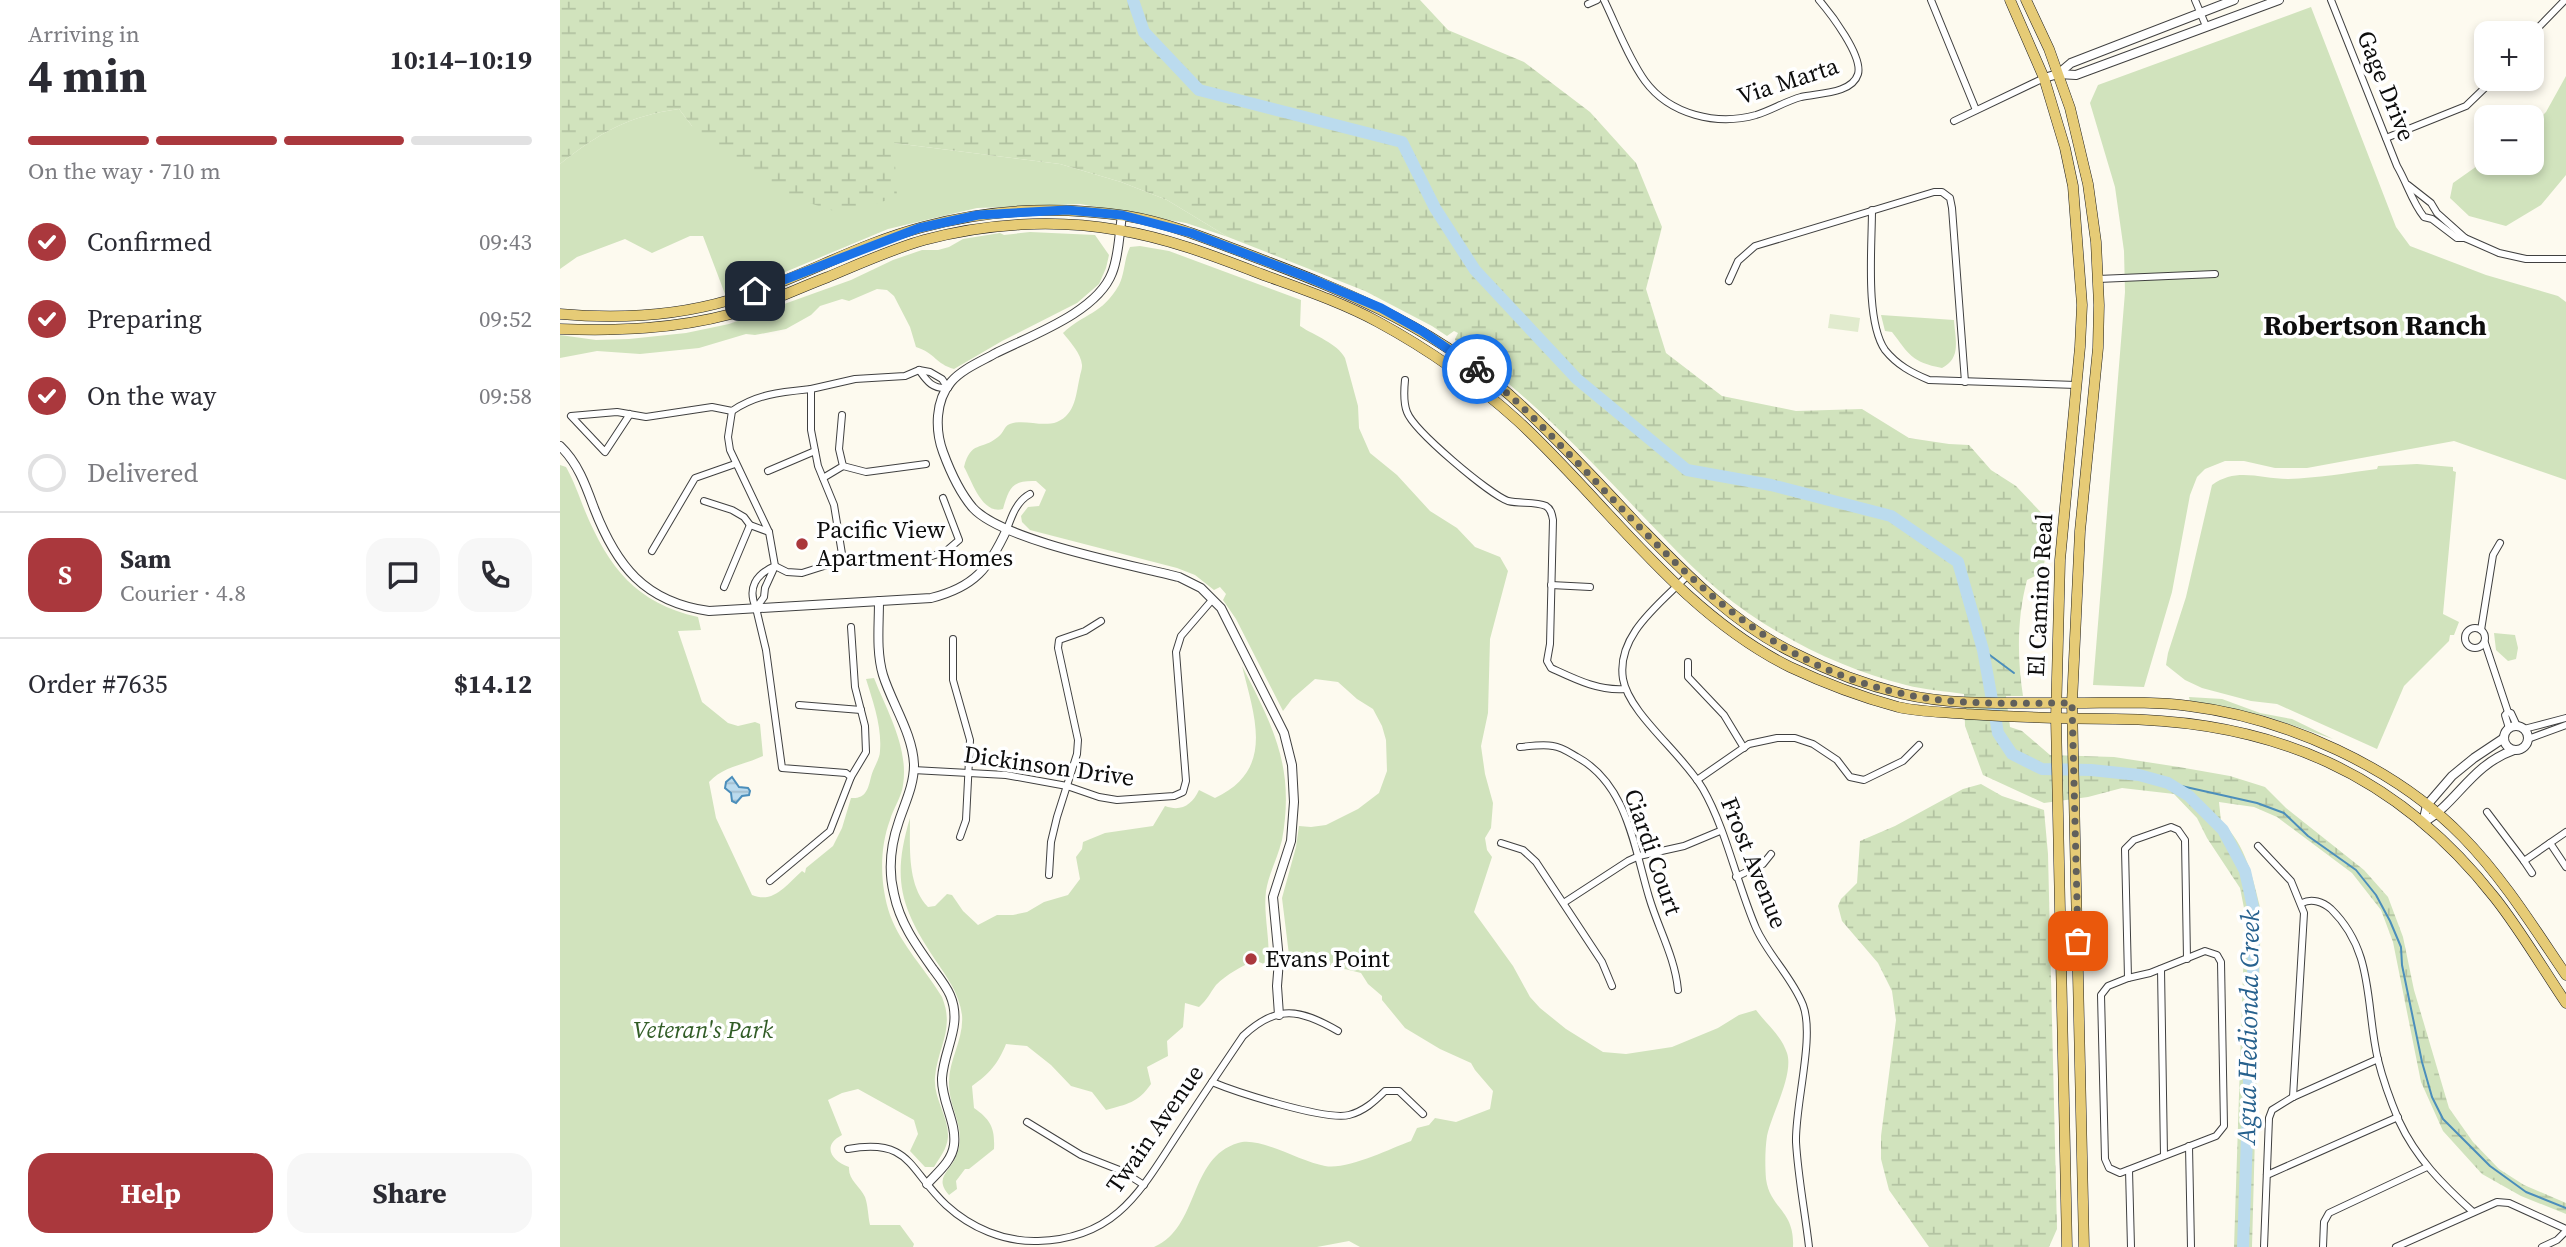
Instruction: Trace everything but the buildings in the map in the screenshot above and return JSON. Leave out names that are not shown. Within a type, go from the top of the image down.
[{"type":"main road","name":"El Camino Real","points":[[2010,0],[2044,79],[2065,148],[2073,187],[2082,305],[2060,560],[2056,703],[2067,1247]]},
{"type":"main road","name":"El Camino Real","points":[[2026,0],[2070,108],[2088,184],[2098,279],[2098,348],[2079,543],[2072,703],[2084,1247]]},
{"type":"main road","points":[[560,314],[615,317],[686,310],[732,300],[919,228],[978,215],[1067,210],[1122,215],[1191,233],[1381,308],[1431,337],[1493,381],[1527,411],[1687,576],[1728,611],[1767,639],[1795,654],[1843,675],[1901,694],[2007,704],[2188,706],[2271,725],[2360,762],[2427,805],[2462,836],[2494,872],[2566,975]]},
{"type":"main road","points":[[560,329],[616,330],[688,324],[736,313],[923,241],[980,228],[1067,223],[1120,230],[1187,246],[1374,320],[1450,366],[1517,421],[1678,585],[1720,622],[1760,650],[1789,666],[1838,688],[1898,707],[2009,717],[2157,720],[2248,732],[2319,757],[2361,779],[2423,822],[2451,848],[2498,902],[2566,1003]]},
{"type":"street","points":[[1588,4],[1597,0]]},
{"type":"street","name":"Via Marta","points":[[1604,0],[1647,84],[1670,104],[1693,115],[1735,119],[1757,115],[1799,98],[1845,88],[1858,76],[1857,58],[1840,28],[1819,0]]},
{"type":"street","points":[[1931,0],[1976,110]]},
{"type":"street","points":[[2195,0],[2206,26]]},
{"type":"street","points":[[1954,121],[2058,74],[2071,63],[2234,0]]},
{"type":"street","points":[[2058,74],[2075,76],[2279,0]]},
{"type":"street","name":"Gage Drive","points":[[2331,0],[2410,194],[2421,213],[2428,219],[2434,216]]},
{"type":"street","points":[[2544,22],[2565,0]]},
{"type":"street","points":[[2386,138],[2466,106],[2482,91]]},
{"type":"street","name":"Gage Drive","points":[[2408,185],[2431,203],[2434,216],[2465,239],[2512,257],[2553,261],[2566,259]]},
{"type":"street","points":[[1729,281],[1738,261],[1755,246],[1934,192],[1947,194],[1952,208],[1965,382]]},
{"type":"street","points":[[1872,210],[1874,321],[1885,349],[1909,372],[1929,380],[2076,384]]},
{"type":"street","points":[[1122,215],[1112,273],[1094,300],[1062,320],[974,365],[952,381],[939,407],[938,438],[950,471],[974,508],[992,522],[1026,537],[1179,577],[1201,588],[1221,608],[1280,726],[1292,765],[1294,802],[1291,841],[1273,897],[1279,960],[1276,986],[1279,1015],[1296,1013],[1312,1016],[1338,1031]]},
{"type":"street","points":[[2098,279],[2215,274]]},
{"type":"street","points":[[630,414],[605,452],[571,416],[617,412],[646,416],[712,407],[732,411],[764,395],[811,389],[855,379],[905,376],[919,370],[927,382],[938,388],[948,388]]},
{"type":"street","points":[[1405,380],[1407,412],[1418,429],[1487,488],[1506,500],[1543,505],[1550,510],[1553,520],[1550,644],[1547,661],[1551,668],[1592,686],[1612,690],[1625,689],[1622,664],[1624,650],[1634,631],[1687,576]]},
{"type":"street","points":[[811,389],[811,430],[823,478],[834,505],[843,560]]},
{"type":"street","points":[[732,411],[728,437],[735,464],[769,532],[775,566],[764,597],[757,608]]},
{"type":"street","points":[[842,415],[839,449],[843,466]]},
{"type":"street","points":[[560,446],[577,467],[614,552],[624,567],[649,589],[697,609],[931,598],[951,593],[977,578],[1007,529],[1014,509],[1030,494]]},
{"type":"street","points":[[768,471],[815,451]]},
{"type":"street","points":[[652,551],[695,478],[735,464]]},
{"type":"street","points":[[823,478],[843,466],[866,472],[926,464]]},
{"type":"street","points":[[852,777],[846,773],[782,768],[766,650],[757,608],[752,598],[754,581],[761,572],[775,566],[787,572],[802,573],[843,560],[932,556],[945,552],[959,540],[943,498]]},
{"type":"street","points":[[704,501],[732,510],[744,517],[750,525],[769,532]]},
{"type":"street","points":[[724,587],[750,525]]},
{"type":"street","points":[[2500,543],[2493,555],[2482,630],[2508,712],[2511,713],[2517,728],[2528,739]]},
{"type":"street","points":[[1551,584],[1590,587]]},
{"type":"street","name":"Dickinson Drive","points":[[914,770],[1006,775],[1067,786],[1117,800],[1174,796],[1183,792],[1186,781],[1176,652],[1181,635],[1212,600]]},
{"type":"street","points":[[879,601],[878,650],[883,674],[912,750],[914,770],[912,787],[898,825],[890,868],[894,895],[904,925],[949,991],[956,1015],[954,1035],[942,1077],[944,1098],[954,1130],[954,1146],[947,1163],[928,1184]]},
{"type":"street","points":[[1049,875],[1051,842],[1077,754],[1078,740],[1058,648],[1059,640],[1085,631],[1101,621]]},
{"type":"street","points":[[770,881],[830,831],[852,777],[866,752],[865,726],[855,687],[851,626]]},
{"type":"street","points":[[2482,630],[2472,628],[2465,635],[2466,644],[2490,659]]},
{"type":"street","points":[[953,639],[953,680],[970,740],[966,820],[960,836]]},
{"type":"street","points":[[2476,649],[2485,643]]},
{"type":"street","points":[[1688,662],[1688,677],[1724,715],[1744,748]]},
{"type":"street","name":"Frost Avenue","points":[[1625,689],[1633,705],[1681,757],[1698,780],[1757,931],[1804,1007],[1807,1027],[1796,1141],[1810,1247]]},
{"type":"street","points":[[799,705],[861,710]]},
{"type":"street","points":[[2423,822],[2427,805],[2452,776],[2474,758],[2517,728],[2534,728],[2566,718]]},
{"type":"street","points":[[2423,822],[2437,814],[2464,783],[2496,758],[2525,747],[2528,739],[2566,725]]},
{"type":"street","points":[[1698,780],[1749,744],[1777,738],[1795,738],[1814,744],[1836,760],[1850,777],[1864,780],[1903,761],[1919,745]]},
{"type":"street","points":[[2504,738],[2507,746],[2514,750]]},
{"type":"street","name":"Ciardi Court","points":[[1520,747],[1552,745],[1586,762],[1613,790],[1639,856],[1649,897],[1676,970],[1678,990]]},
{"type":"street","points":[[2487,811],[2532,873]]},
{"type":"street","points":[[2128,978],[2125,849],[2134,840],[2171,827],[2178,830],[2185,840],[2187,959]]},
{"type":"street","points":[[1564,902],[1639,856],[1684,845],[1720,831]]},
{"type":"street","points":[[2524,861],[2566,832]]},
{"type":"street","points":[[1501,843],[1523,850],[1536,862],[1602,962],[1612,986]]},
{"type":"street","points":[[2550,843],[2566,867]]},
{"type":"street","points":[[2258,846],[2291,881],[2302,903],[2305,926],[2293,1097]]},
{"type":"street","points":[[1736,877],[1763,864],[1770,854]]},
{"type":"street","points":[[2302,903],[2315,900],[2327,906],[2344,922],[2356,941],[2364,963],[2378,1059],[2398,1117],[2410,1143],[2427,1167],[2473,1212]]},
{"type":"street","points":[[2205,951],[2213,952],[2221,962],[2224,1126],[2216,1136],[2120,1173],[2109,1168],[2105,1159],[2101,995],[2108,986],[2161,969],[2205,951]]},
{"type":"street","points":[[2161,969],[2164,1155]]},
{"type":"street","name":"Twain Avenue","points":[[848,1149],[872,1145],[890,1148],[910,1163],[945,1204],[961,1217],[988,1232],[1019,1241],[1064,1239],[1081,1234],[1114,1216],[1137,1196],[1243,1036],[1259,1022],[1279,1015]]},
{"type":"street","points":[[2264,1247],[2269,1118],[2272,1110],[2293,1097],[2378,1059]]},
{"type":"street","points":[[1212,1082],[1239,1093],[1328,1115],[1348,1115],[1371,1105],[1385,1091],[1399,1091],[1423,1114]]},
{"type":"street","points":[[2267,1175],[2398,1117]]},
{"type":"street","points":[[1027,1122],[1081,1154],[1122,1171],[1143,1185]]},
{"type":"street","points":[[2189,1146],[2191,1247]]},
{"type":"street","points":[[2323,1247],[2324,1222],[2329,1213],[2427,1167]]},
{"type":"street","points":[[2129,1171],[2131,1247]]},
{"type":"street","points":[[2396,1247],[2497,1202],[2510,1203],[2566,1230],[2557,1240],[2542,1247]]},
{"type":"green space","points":[[560,0],[1420,0],[1448,30],[1524,62],[1590,112],[1636,163],[1662,227],[1646,289],[1666,353],[1722,396],[1796,411],[1862,409],[1909,438],[1969,445],[1991,470],[2016,486],[2050,522],[2043,572],[2027,580],[2021,609],[2019,638],[2023,696],[2006,696],[2010,727],[2022,731],[2050,755],[2114,757],[2230,776],[2265,787],[2286,808],[2364,870],[2388,897],[2403,937],[2414,990],[2449,1108],[2473,1142],[2499,1169],[2524,1185],[2566,1203],[2566,1214],[2521,1196],[2482,1174],[2443,1131],[2421,1082],[2393,942],[2381,910],[2352,873],[2277,817],[2254,807],[2219,802],[2221,821],[2243,851],[2261,911],[2252,1247],[2234,1247],[2245,913],[2240,888],[2197,818],[2174,794],[2122,788],[2088,797],[2044,803],[1983,775],[1965,726],[1964,694],[1913,687],[1844,665],[1804,647],[1748,613],[1691,565],[1529,401],[1456,343],[1458,333],[1454,331],[1447,336],[1365,291],[1228,237],[1167,200],[1121,182],[1060,164],[894,143],[897,197],[843,214],[779,193],[692,126],[679,109],[629,121],[588,143],[560,164]]},
{"type":"green space","points":[[2311,7],[2396,227],[2410,246],[2486,275],[2558,296],[2566,302],[2566,480],[2454,441],[2307,468],[2275,468],[2244,461],[2225,461],[2205,469],[2197,477],[2190,495],[2172,592],[2144,687],[2093,685],[2125,292],[2124,251],[2115,187],[2090,103],[2098,85]]},
{"type":"green space","points":[[2566,76],[2566,175],[2541,205],[2506,226],[2469,216],[2450,198],[2453,183],[2474,168],[2474,175],[2544,175],[2546,112]]},
{"type":"green space","points":[[679,109],[692,126],[894,143],[1060,164],[1121,182],[1167,200],[1228,237],[1186,223],[1080,204],[977,208],[888,229],[754,285],[725,294],[703,236],[690,236],[652,253],[625,239],[577,257],[560,269],[560,164],[588,143],[629,121]]},
{"type":"green space","points":[[1030,232],[1095,235],[1109,255],[1099,284],[1077,303],[954,369],[916,347],[910,327],[894,296],[887,290],[877,289],[849,301],[842,299],[820,306],[811,315],[786,329],[755,335],[746,334],[699,348],[640,354],[597,351],[560,358],[560,335],[596,340],[629,339],[686,333],[729,324],[851,280],[922,250],[938,250],[963,239],[1000,233],[1004,235]]},
{"type":"green space","points":[[1130,247],[1169,251],[1301,300],[1300,326],[1331,344],[1345,358],[1358,406],[1359,428],[1370,453],[1397,475],[1430,511],[1457,528],[1475,547],[1500,557],[1508,571],[1490,639],[1488,713],[1481,746],[1493,803],[1491,828],[1485,838],[1487,850],[1492,857],[1474,912],[1540,1008],[1566,1029],[1603,1052],[1626,1054],[1672,1047],[1718,1028],[1739,1015],[1756,1010],[1781,1041],[1787,1053],[1788,1072],[1767,1136],[1765,1169],[1768,1189],[1790,1225],[1793,1247],[1360,1247],[1349,1241],[1317,1247],[1154,1247],[1169,1237],[1180,1224],[1210,1163],[1222,1151],[1238,1143],[1269,1146],[1315,1164],[1345,1165],[1411,1141],[1417,1128],[1429,1125],[1435,1118],[1456,1122],[1490,1109],[1493,1091],[1471,1063],[1440,1049],[1405,1028],[1361,973],[1289,955],[1282,898],[1299,826],[1326,825],[1358,809],[1379,793],[1387,771],[1386,740],[1373,709],[1338,682],[1315,679],[1292,699],[1283,711],[1236,619],[1223,600],[1226,594],[1220,587],[1214,590],[1195,575],[1177,568],[1030,530],[1022,522],[1021,516],[1028,507],[1039,506],[1046,490],[1036,481],[1022,482],[1010,491],[1003,509],[996,509],[984,502],[964,467],[973,449],[998,437],[1010,424],[1052,423],[1068,414],[1076,396],[1082,365],[1077,352],[1063,333],[1113,295],[1119,285]]},
{"type":"green space","points":[[1830,314],[1860,318],[1858,332],[1828,328]]},
{"type":"green space","points":[[1881,315],[1954,320],[1956,347],[1952,359],[1942,368],[1917,360],[1892,332],[1885,331]]},
{"type":"green space","points":[[2417,464],[2453,467],[2456,472],[2443,614],[2459,622],[2449,641],[2404,686],[2377,749],[2277,704],[2251,701],[2202,688],[2185,680],[2166,665],[2186,597],[2212,485],[2230,476],[2299,478],[2377,469],[2378,466]]},
{"type":"green space","name":"Veteran's Park","points":[[560,465],[566,467],[569,472],[604,550],[627,580],[658,603],[698,617],[701,630],[678,631],[702,702],[728,723],[738,726],[755,722],[760,724],[763,756],[728,769],[709,782],[716,818],[752,895],[773,895],[802,871],[805,873],[806,868],[833,846],[842,828],[851,798],[860,797],[867,789],[880,751],[878,723],[866,679],[874,678],[896,730],[904,771],[902,789],[884,843],[884,892],[895,926],[936,987],[946,1008],[946,1028],[935,1085],[948,1137],[945,1149],[934,1167],[925,1167],[910,1151],[918,1134],[914,1120],[858,1089],[828,1100],[842,1135],[832,1144],[831,1153],[849,1167],[852,1179],[865,1197],[870,1225],[900,1225],[914,1244],[913,1247],[560,1247]]},
{"type":"green space","points":[[2494,633],[2515,635],[2518,648],[2516,659],[2508,661],[2496,650]]},
{"type":"green space","points":[[1242,666],[1272,729],[1279,749],[1286,791],[1282,840],[1266,891],[1268,966],[1255,960],[1220,981],[1199,1007],[1185,1003],[1183,1027],[1167,1041],[1168,1056],[1147,1067],[1151,1084],[1137,1099],[1120,1106],[1106,1110],[1092,1092],[1071,1086],[1027,1046],[1006,1044],[992,1068],[972,1086],[974,1108],[991,1125],[994,1149],[969,1169],[965,1169],[956,1181],[957,1189],[949,1195],[943,1179],[957,1154],[960,1135],[949,1082],[961,1032],[962,1015],[951,985],[913,923],[902,891],[901,858],[910,818],[913,877],[921,898],[928,907],[935,906],[947,894],[952,895],[963,911],[978,925],[997,915],[1027,912],[1044,902],[1068,895],[1080,879],[1076,857],[1083,842],[1105,833],[1153,826],[1165,806],[1181,808],[1193,800],[1199,790],[1215,798],[1234,786],[1246,773],[1253,758],[1256,741],[1252,705]]},
{"type":"green space","points":[[2189,697],[2222,699],[2260,713],[2292,719],[2333,739],[2265,716],[2190,701]]},
{"type":"green space","points":[[1981,784],[2002,796],[2044,810],[2048,854],[2057,1229],[2049,1247],[1929,1247],[1889,1190],[1881,1159],[1881,1136],[1896,1020],[1892,991],[1878,963],[1842,921],[1838,906],[1841,899],[1857,883],[1860,841],[1895,826],[1963,789]]},
{"type":"water","points":[[732,777],[739,787],[748,788],[750,791],[749,795],[742,796],[736,803],[725,788],[726,782]]},
{"type":"waterway","name":"Agua Hedionda Creek","points":[[1133,0],[1144,32],[1199,90],[1402,142],[1435,208],[1475,270],[1577,379],[1687,470],[1771,485],[1891,516],[1958,562],[1983,650],[1998,733],[2012,754],[2042,769],[2139,775],[2168,783],[2189,796],[2223,830],[2245,871],[2255,916],[2243,1247]]},
{"type":"waterway","points":[[1983,650],[2014,673]]},
{"type":"waterway","points":[[2168,783],[2257,803],[2284,813],[2308,836],[2356,870],[2376,895],[2401,947],[2402,965],[2422,1062],[2432,1097],[2443,1119],[2490,1166],[2526,1192],[2566,1208]]},
{"type":"way so far","points":[[1477,369],[1527,411],[1687,576],[1728,611],[1767,639],[1843,675],[1901,694],[1964,702],[2072,703],[2078,941]]},
{"type":"place","name":"Pacific View Apartment Homes","points":[[802,544]]},
{"type":"place","name":"Evans Point","points":[[1251,959]]},
{"type":"district","name":"Robertson Ranch","points":[[2375,325]]},
{"type":"route","points":[[755,291],[919,228],[978,215],[1067,210],[1122,215],[1191,233],[1381,308],[1422,331],[1477,369]]}]
